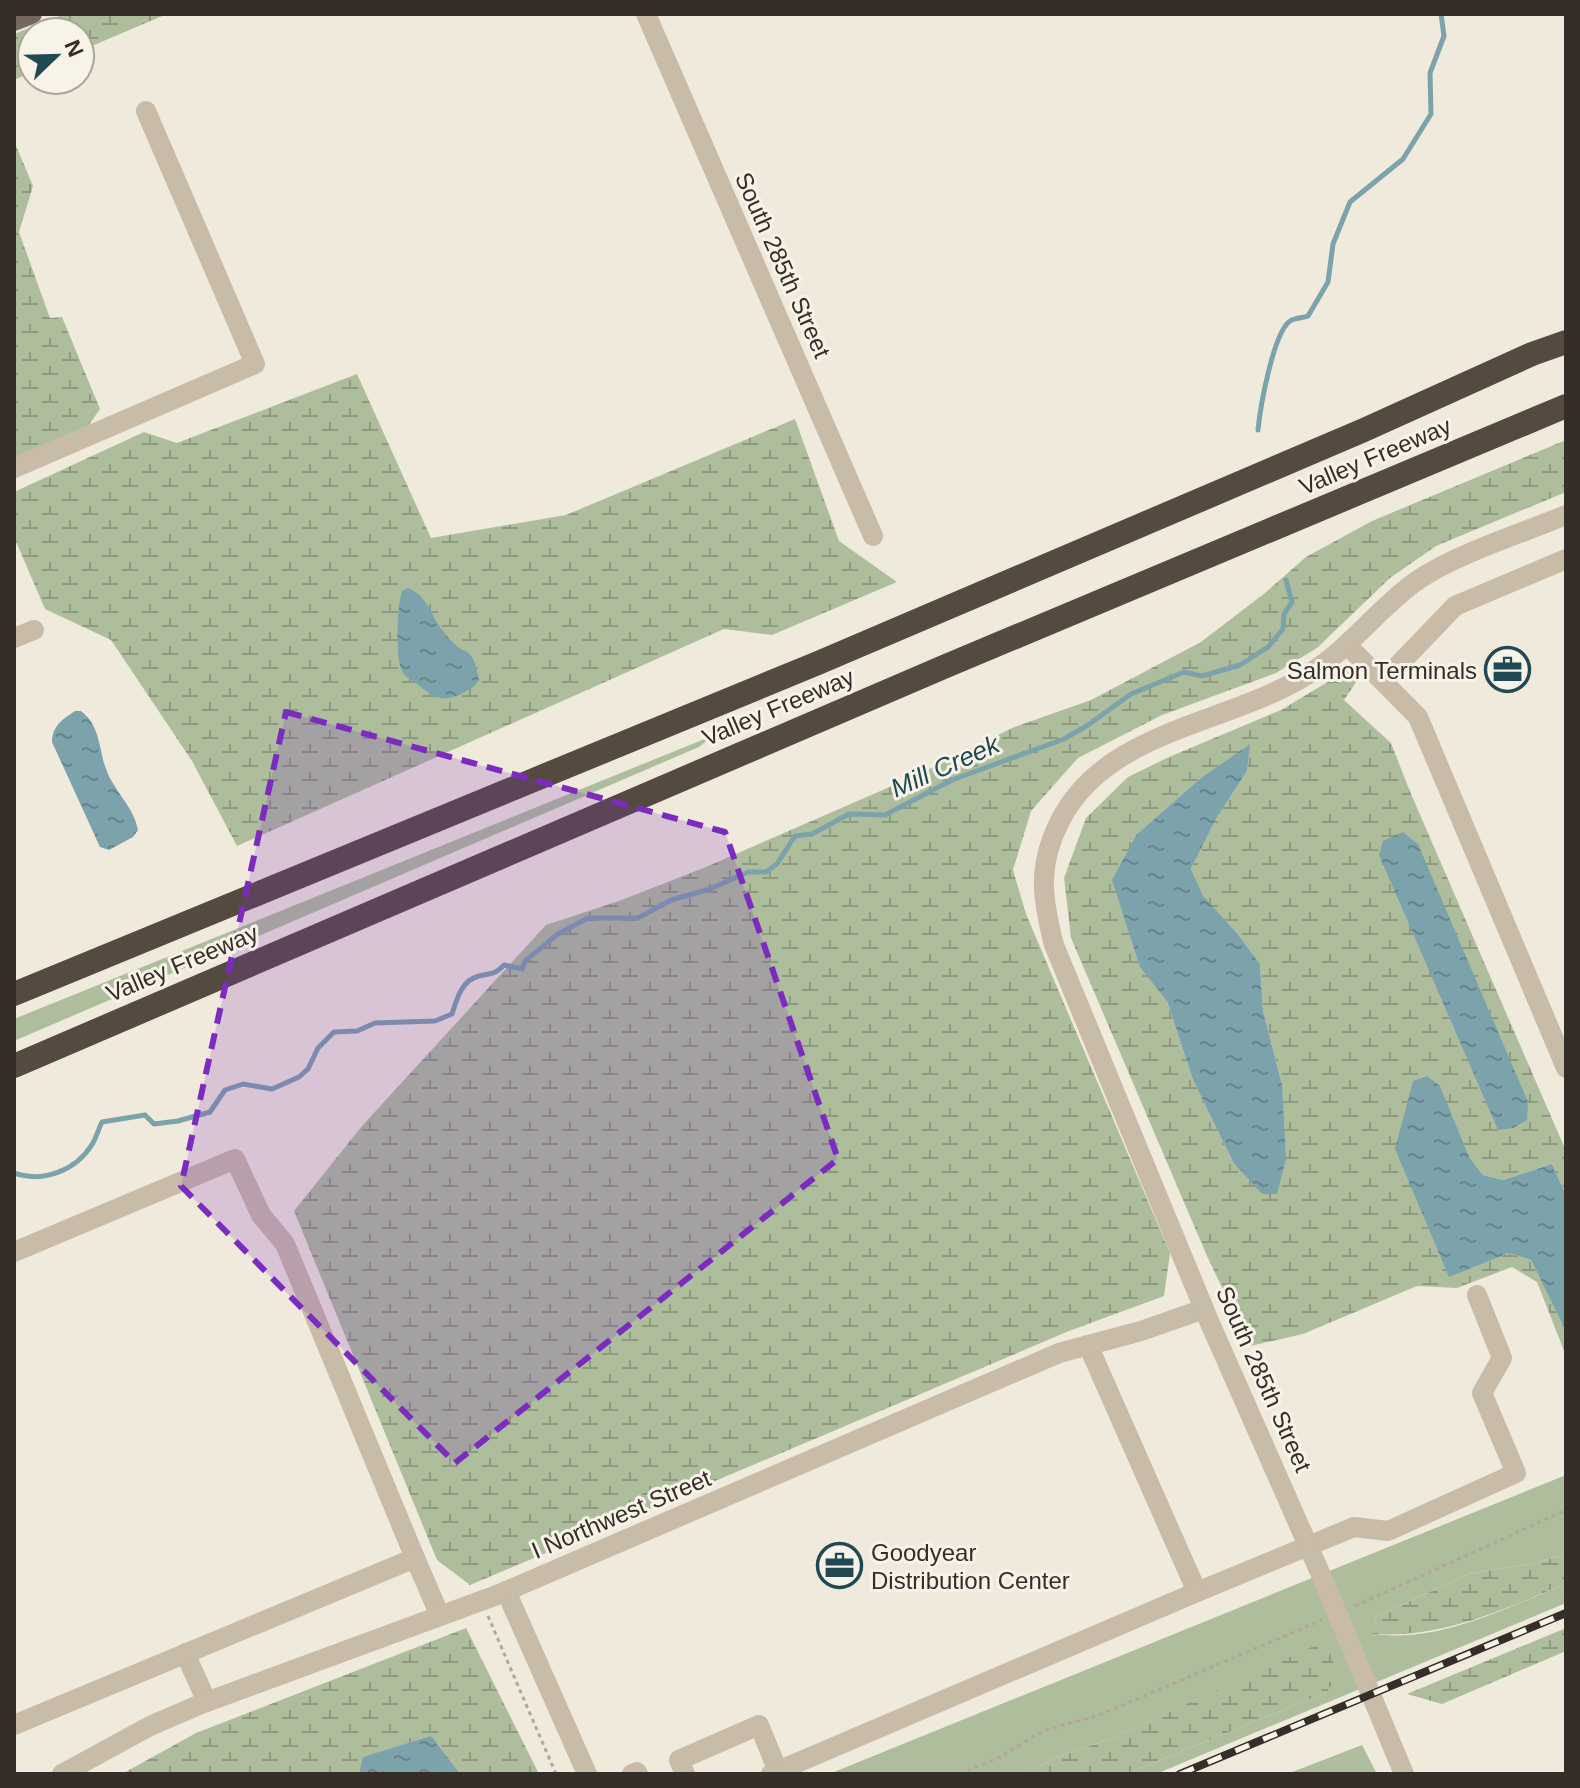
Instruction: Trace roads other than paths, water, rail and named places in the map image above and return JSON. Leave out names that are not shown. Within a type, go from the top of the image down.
[{"type":"highway","name":"Valley Freeway","points":[[14,994],[833,657],[1364,430],[1566,340]]},
{"type":"highway","name":"Valley Freeway","points":[[14,1066],[946,666],[1566,406]]},
{"type":"main road","points":[[14,21],[32,14]]},
{"type":"street","name":"South 285th Street","points":[[646,14],[873,536]]},
{"type":"street","points":[[14,468],[255,364],[146,111]]},
{"type":"street","name":"South 285th Street","points":[[1404,1774],[1338,1614],[1204,1309],[1054,945],[1046,914],[1043,883],[1046,855],[1069,803],[1108,766],[1140,746],[1299,681],[1327,663],[1424,576],[1566,515]]},
{"type":"street","points":[[1383,681],[1455,606],[1566,559]]},
{"type":"street","points":[[14,638],[34,630]]},
{"type":"street","points":[[1347,645],[1418,717],[1566,1068]]},
{"type":"street","points":[[14,1252],[235,1159],[261,1215],[285,1244],[440,1616]]},
{"type":"street","points":[[685,1774],[679,1760],[759,1725],[775,1772],[1308,1545],[1354,1527],[1388,1531],[1516,1473],[1482,1393],[1502,1358],[1477,1295]]},
{"type":"street","name":"I Northwest Street","points":[[62,1774],[150,1726],[506,1591],[1059,1353],[1141,1331],[1204,1309]]},
{"type":"street","points":[[1088,1345],[1197,1592]]},
{"type":"street","points":[[14,1725],[415,1558]]},
{"type":"street","points":[[506,1591],[587,1774]]},
{"type":"street","points":[[185,1653],[207,1702]]},
{"type":"street","points":[[632,1774],[638,1774]]},
{"type":"water","points":[[408,588],[420,596],[451,641],[473,658],[479,680],[465,692],[450,698],[439,698],[402,671],[398,655],[398,619],[402,591]]},
{"type":"water","points":[[75,711],[81,711],[93,724],[108,774],[133,815],[138,830],[133,837],[109,850],[100,847],[52,742],[56,727]]},
{"type":"water","points":[[1250,744],[1247,771],[1216,819],[1191,869],[1203,896],[1260,964],[1263,1011],[1282,1084],[1286,1159],[1277,1194],[1262,1194],[1233,1162],[1193,1080],[1167,1001],[1140,967],[1112,880],[1137,834],[1202,777]]},
{"type":"water","points":[[1403,832],[1418,844],[1528,1102],[1527,1120],[1513,1128],[1498,1130],[1379,855],[1383,841]]},
{"type":"water","points":[[1427,1076],[1440,1086],[1469,1157],[1483,1175],[1503,1180],[1552,1164],[1566,1195],[1566,1332],[1531,1260],[1509,1253],[1449,1277],[1395,1149],[1413,1081]]},
{"type":"water","points":[[431,1736],[460,1774],[359,1774],[363,1757]]},
{"type":"waterway","name":"Mill Creek","points":[[1258,430],[1268,372],[1278,340],[1290,321],[1308,316],[1328,282],[1333,244],[1350,202],[1403,159],[1431,114],[1430,73],[1444,36],[1441,14]]},
{"type":"waterway","name":"Mill Creek","points":[[14,1173],[36,1177],[67,1168],[91,1146],[102,1122],[145,1115],[154,1124],[178,1121],[210,1112],[225,1090],[243,1084],[272,1089],[299,1077],[308,1069],[318,1048],[334,1032],[357,1031],[375,1023],[435,1021],[452,1014],[468,981],[495,972],[504,965],[522,969],[525,961],[558,934],[588,918],[638,918],[671,900],[710,889],[748,872],[766,872],[777,864],[795,836],[812,834],[849,814],[885,815],[952,780],[1064,739],[1131,694],[1184,672],[1202,676],[1240,665],[1268,647],[1283,629],[1284,614],[1292,602],[1286,580]]},
{"type":"railway","points":[[1180,1774],[1566,1613]]},
{"type":"place","name":"Salmon Terminals","points":[[1508,670]]},
{"type":"place","name":"Goodyear Distribution Center","points":[[840,1566]]}]
